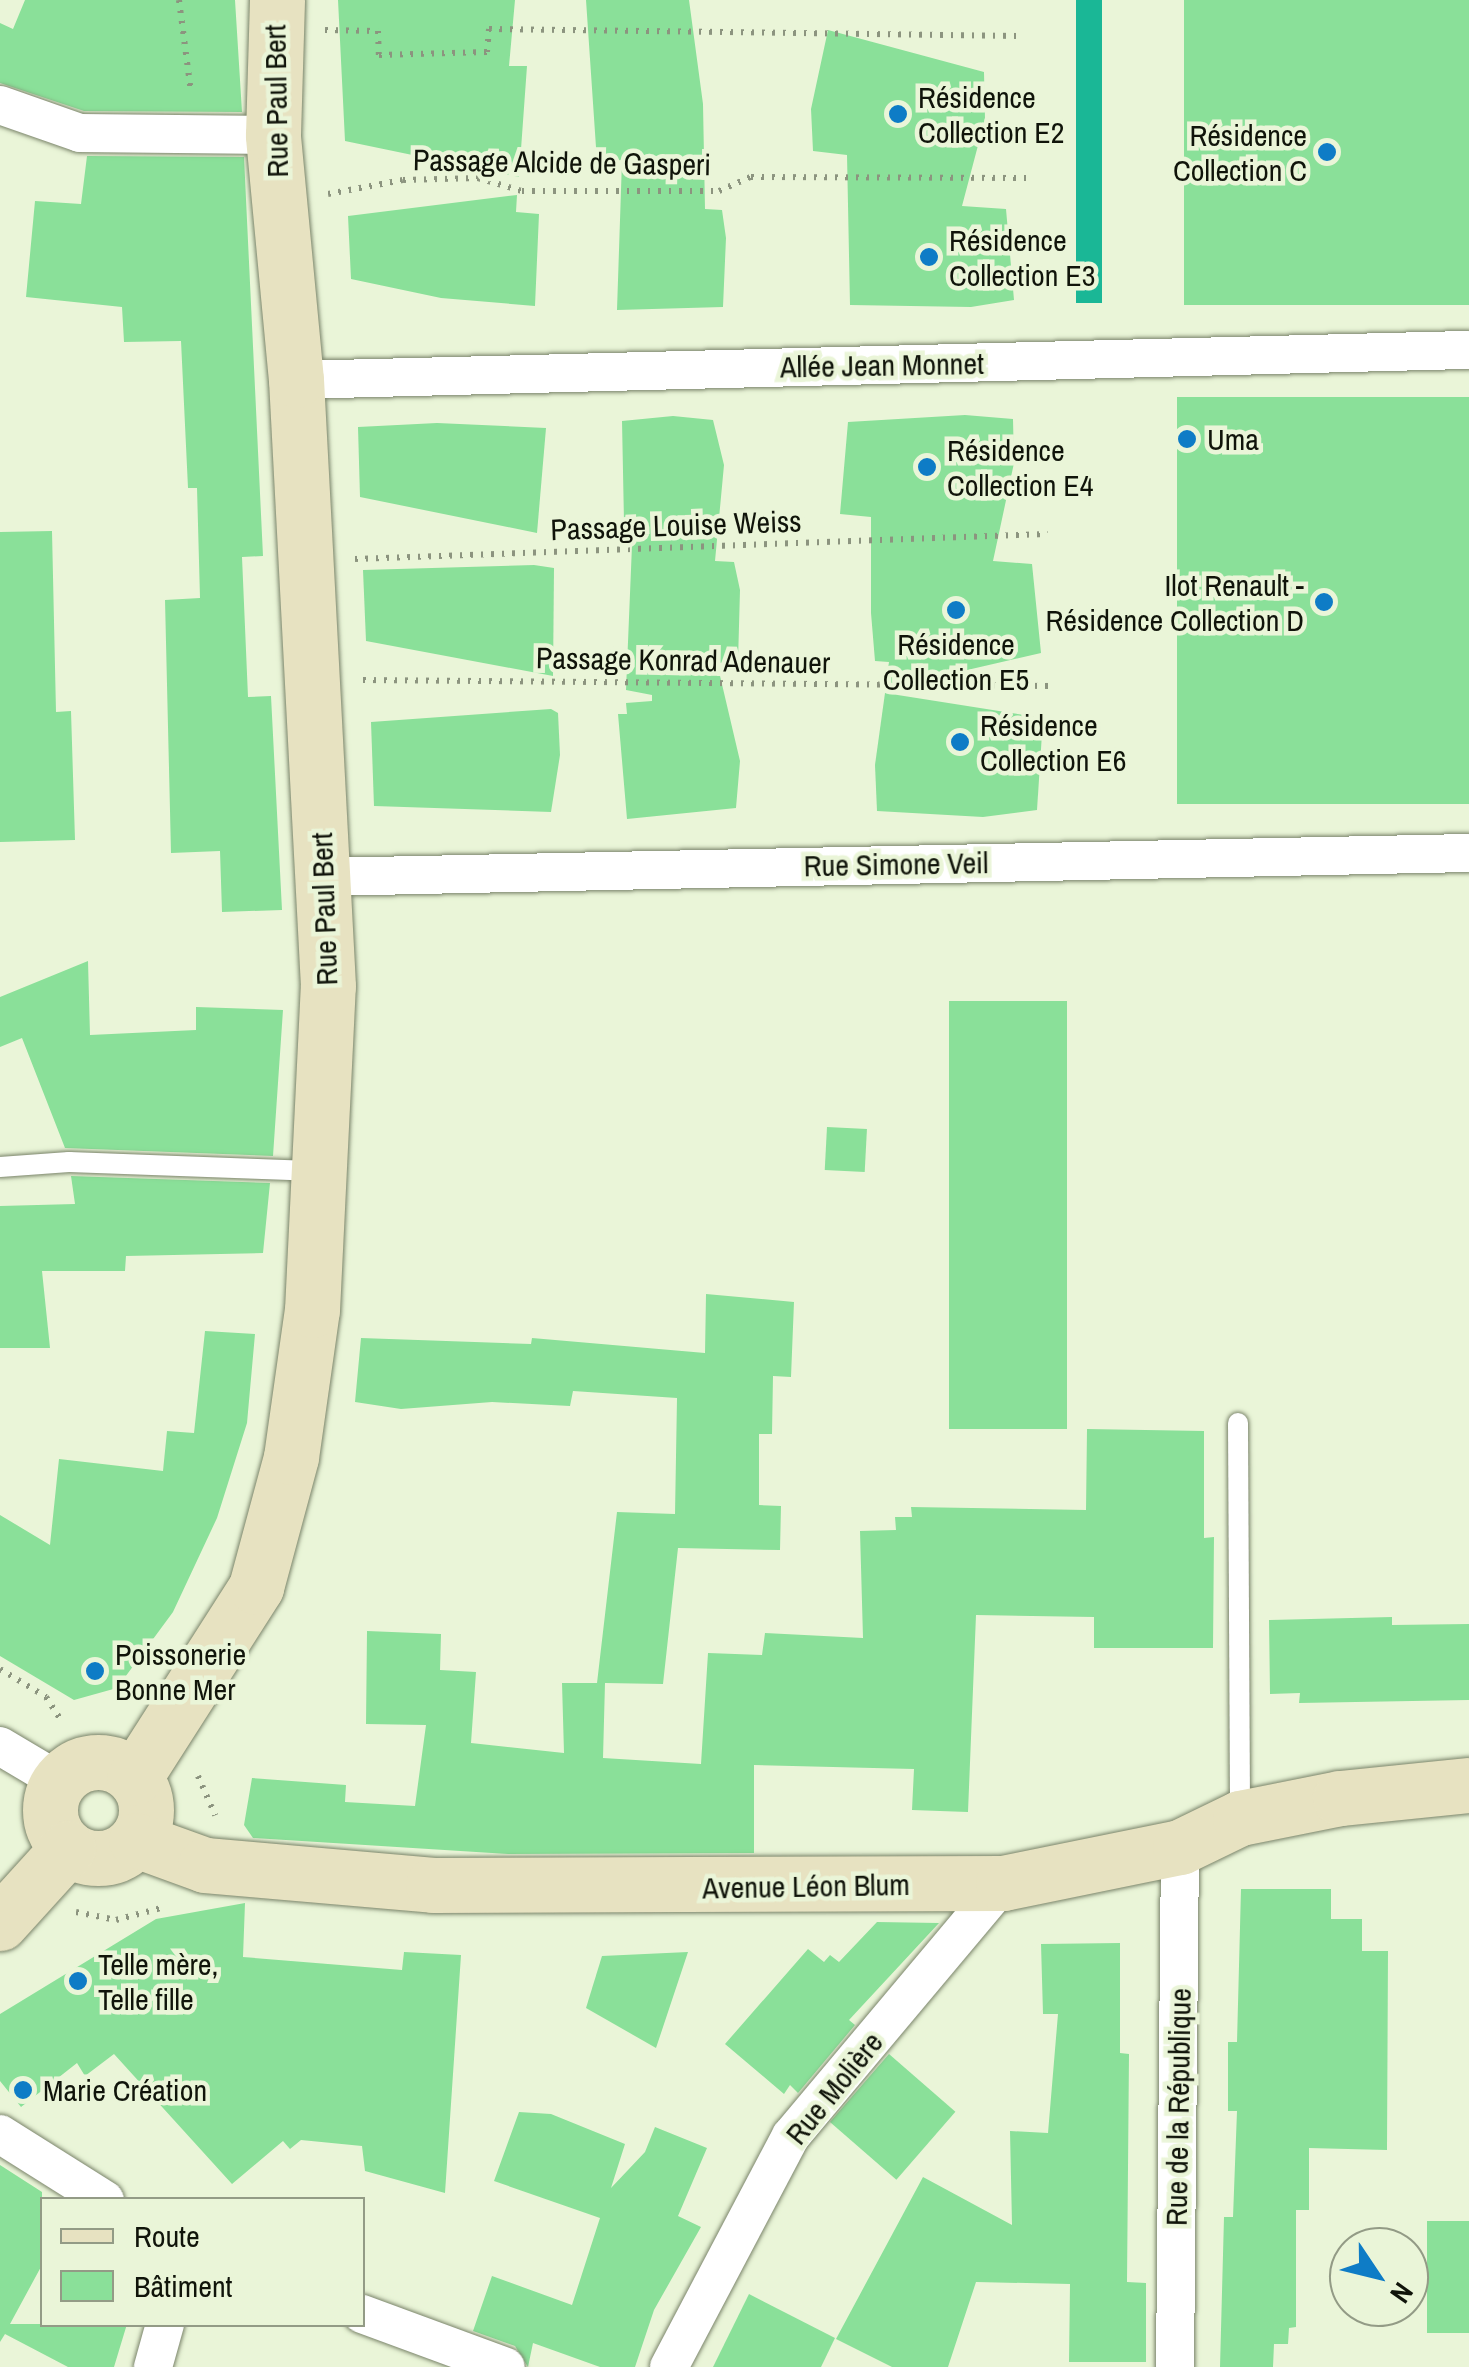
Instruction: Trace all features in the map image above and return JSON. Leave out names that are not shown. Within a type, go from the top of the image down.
[{"type":"street","name":"Rue Paul Bert","points":[[134,1778],[256,1587],[291,1457],[312,1310],[328,1002],[296,380],[273,135],[274,14]]},
{"type":"street","points":[[0,105],[80,133],[273,135]]},
{"type":"street","name":"Allée Jean Monnet","points":[[296,380],[1469,350]]},
{"type":"street","name":"Rue Simone Veil","points":[[324,877],[1469,853]]},
{"type":"street","points":[[0,1746],[59,1781]]},
{"type":"street","points":[[0,1923],[64,1874],[136,1840],[146,1808],[134,1778],[96,1762],[59,1781],[50,1809],[64,1874]]},
{"type":"street","name":"Avenue Léon Blum","points":[[136,1840],[205,1866],[433,1885],[1003,1883],[1180,1846],[1240,1818],[1340,1798],[1469,1785]]},
{"type":"street","name":"Rue de la République","points":[[1174,2367],[1180,1846]]},
{"type":"street","name":"Rue Molière","points":[[669,2367],[791,2136],[1003,1883]]},
{"type":"street","points":[[0,2134],[101,2197]]},
{"type":"street","points":[[365,2315],[506,2367]]},
{"type":"street","points":[[153,2367],[164,2327]]},
{"type":"lane","points":[[0,1168],[68,1162],[320,1171]]},
{"type":"lane","points":[[1238,1423],[1240,1818]]},
{"type":"path","points":[[179,0],[197,133]]},
{"type":"path","points":[[274,14],[378,32],[379,55],[487,52],[488,29],[1024,36]]},
{"type":"path","name":"Passage Alcide de Gasperi","points":[[277,195],[478,178],[522,190],[719,191],[750,177],[1026,178]]},
{"type":"path","name":"Passage Louise Weiss","points":[[306,561],[1048,534]]},
{"type":"path","name":"Passage Konrad Adenauer","points":[[314,680],[1052,686]]},
{"type":"path","points":[[0,1669],[46,1697],[59,1717]]},
{"type":"path","points":[[64,1874],[104,1920],[184,1902]]},
{"type":"water","points":[[1076,0],[1102,0],[1102,303],[1076,303]]},
{"type":"building","points":[[25,0],[235,0],[242,112],[84,111],[0,83],[0,23],[13,29]]},
{"type":"building","points":[[338,0],[515,0],[509,66],[527,66],[519,177],[345,141]]},
{"type":"building","points":[[586,0],[689,0],[703,104],[705,209],[722,210],[726,238],[723,307],[617,310],[622,160],[597,162]]},
{"type":"building","name":"Résidence Collection C","points":[[1184,0],[1469,0],[1469,305],[1184,305]]},
{"type":"building","points":[[828,30],[984,72],[985,119],[962,206],[1006,209],[1014,300],[971,307],[850,305],[847,155],[813,151],[811,109]]},
{"type":"building","points":[[87,156],[244,157],[263,556],[242,557],[248,697],[271,696],[282,910],[222,912],[220,851],[171,853],[165,600],[200,598],[197,488],[188,488],[181,341],[124,342],[122,307],[26,297],[35,201],[81,204]]},
{"type":"building","points":[[517,195],[516,212],[539,214],[535,306],[441,298],[351,279],[348,216]]},
{"type":"building","name":"Ilot Renault - Résidence Collection D","points":[[1177,397],[1469,397],[1469,804],[1177,804]]},
{"type":"building","points":[[965,415],[1013,419],[1014,463],[993,561],[1032,564],[1041,653],[885,689],[889,662],[875,661],[871,613],[871,517],[840,514],[848,422]]},
{"type":"building","points":[[673,416],[713,420],[724,465],[715,561],[734,562],[740,590],[738,662],[717,663],[740,761],[736,808],[627,819],[618,714],[627,714],[626,703],[652,701],[652,695],[626,690],[633,521],[624,522],[622,421]]},
{"type":"building","points":[[437,423],[546,428],[537,533],[360,497],[358,427]]},
{"type":"building","points":[[52,531],[56,712],[71,711],[75,840],[0,842],[0,532]]},
{"type":"building","points":[[534,565],[554,568],[553,676],[366,641],[363,570]]},
{"type":"building","name":"Résidence Collection E6","points":[[885,693],[1043,718],[1037,810],[983,817],[877,811],[875,765]]},
{"type":"building","points":[[551,709],[558,713],[560,755],[551,812],[374,806],[371,722]]},
{"type":"building","points":[[88,961],[90,1035],[196,1030],[196,1007],[283,1010],[273,1156],[65,1148],[22,1038],[0,1047],[0,997]]},
{"type":"building","points":[[949,1001],[1067,1001],[1067,1429],[949,1429]]},
{"type":"building","points":[[827,1127],[867,1129],[865,1172],[825,1170]]},
{"type":"building","points":[[71,1176],[270,1183],[263,1253],[126,1256],[125,1271],[42,1271],[50,1348],[0,1348],[0,1206],[75,1204]]},
{"type":"building","points":[[706,1294],[794,1302],[791,1377],[773,1376],[772,1434],[759,1434],[759,1505],[781,1506],[780,1550],[678,1548],[663,1684],[605,1683],[603,1758],[701,1764],[708,1653],[762,1655],[765,1633],[863,1638],[860,1531],[896,1530],[895,1517],[912,1517],[911,1507],[1086,1510],[1087,1429],[1204,1431],[1204,1538],[1214,1537],[1213,1648],[1094,1648],[1094,1617],[976,1615],[968,1812],[912,1810],[914,1769],[754,1765],[754,1853],[508,1854],[253,1838],[244,1825],[252,1778],[346,1785],[345,1802],[415,1806],[426,1725],[366,1724],[367,1631],[441,1634],[440,1670],[476,1672],[471,1743],[564,1753],[562,1683],[597,1683],[617,1512],[675,1514],[677,1398],[573,1391],[570,1406],[492,1402],[401,1409],[355,1402],[361,1338],[531,1344],[532,1338],[705,1353]]},
{"type":"building","points":[[205,1331],[255,1334],[247,1423],[217,1518],[173,1612],[117,1688],[74,1700],[0,1656],[0,1515],[50,1545],[59,1459],[163,1471],[167,1431],[194,1433]]},
{"type":"building","points":[[1392,1617],[1392,1625],[1469,1624],[1469,1700],[1299,1703],[1300,1693],[1270,1694],[1269,1620]]},
{"type":"building","points":[[1241,1889],[1331,1889],[1331,1919],[1362,1919],[1362,1951],[1388,1951],[1387,2150],[1309,2148],[1309,2210],[1296,2210],[1296,2327],[1289,2328],[1288,2344],[1274,2344],[1273,2367],[1220,2367],[1224,2217],[1233,2217],[1237,2111],[1228,2111],[1228,2042],[1237,2042]]},
{"type":"building","points":[[245,1903],[243,1957],[402,1970],[404,1952],[461,1955],[445,2193],[365,2171],[362,2146],[301,2140],[290,2149],[283,2141],[232,2184],[114,2054],[85,2076],[77,2063],[21,2107],[0,2081],[0,2014],[156,1919]]},
{"type":"building","points":[[877,1922],[939,1923],[849,2020],[855,2025],[798,2093],[790,2085],[784,2094],[725,2044],[808,1949],[824,1962],[830,1955],[839,1962]]},
{"type":"building","points":[[1120,1943],[1120,2053],[1129,2054],[1127,2282],[1146,2283],[1146,2362],[1069,2362],[1070,2284],[976,2282],[948,2367],[892,2367],[836,2339],[923,2177],[1012,2225],[1010,2131],[1048,2133],[1058,2014],[1043,2014],[1041,1944]]},
{"type":"building","points":[[688,1952],[656,2048],[586,2008],[602,1956]]},
{"type":"building","points":[[889,2054],[955,2112],[896,2180],[830,2122]]},
{"type":"building","points":[[519,2112],[551,2114],[625,2144],[611,2188],[645,2152],[655,2127],[707,2148],[678,2216],[701,2227],[654,2310],[635,2367],[600,2367],[533,2343],[528,2367],[515,2346],[473,2331],[492,2276],[572,2305],[600,2218],[494,2181]]},
{"type":"building","points":[[0,2165],[42,2192],[40,2269],[10,2324],[126,2327],[114,2367],[68,2367],[5,2334],[0,2342]]},
{"type":"building","points":[[1427,2221],[1469,2221],[1469,2333],[1427,2333]]},
{"type":"building","points":[[749,2294],[835,2338],[821,2367],[713,2367]]},
{"type":"place","name":"Résidence Collection E2","points":[[898,114]]},
{"type":"place","name":"Résidence Collection C","points":[[1327,152]]},
{"type":"place","name":"Résidence Collection E3","points":[[929,257]]},
{"type":"place","name":"Uma","points":[[1187,439]]},
{"type":"place","name":"Résidence Collection E4","points":[[927,467]]},
{"type":"place","name":"Ilot Renault - Résidence Collection D","points":[[1324,602]]},
{"type":"place","name":"Résidence Collection E5","points":[[956,610]]},
{"type":"place","name":"Résidence Collection E6","points":[[960,742]]},
{"type":"place","name":"Poissonerie Bonne Mer","points":[[95,1671]]},
{"type":"place","name":"Telle mère, Telle fille","points":[[78,1981]]},
{"type":"place","name":"Marie Création","points":[[23,2090]]}]
